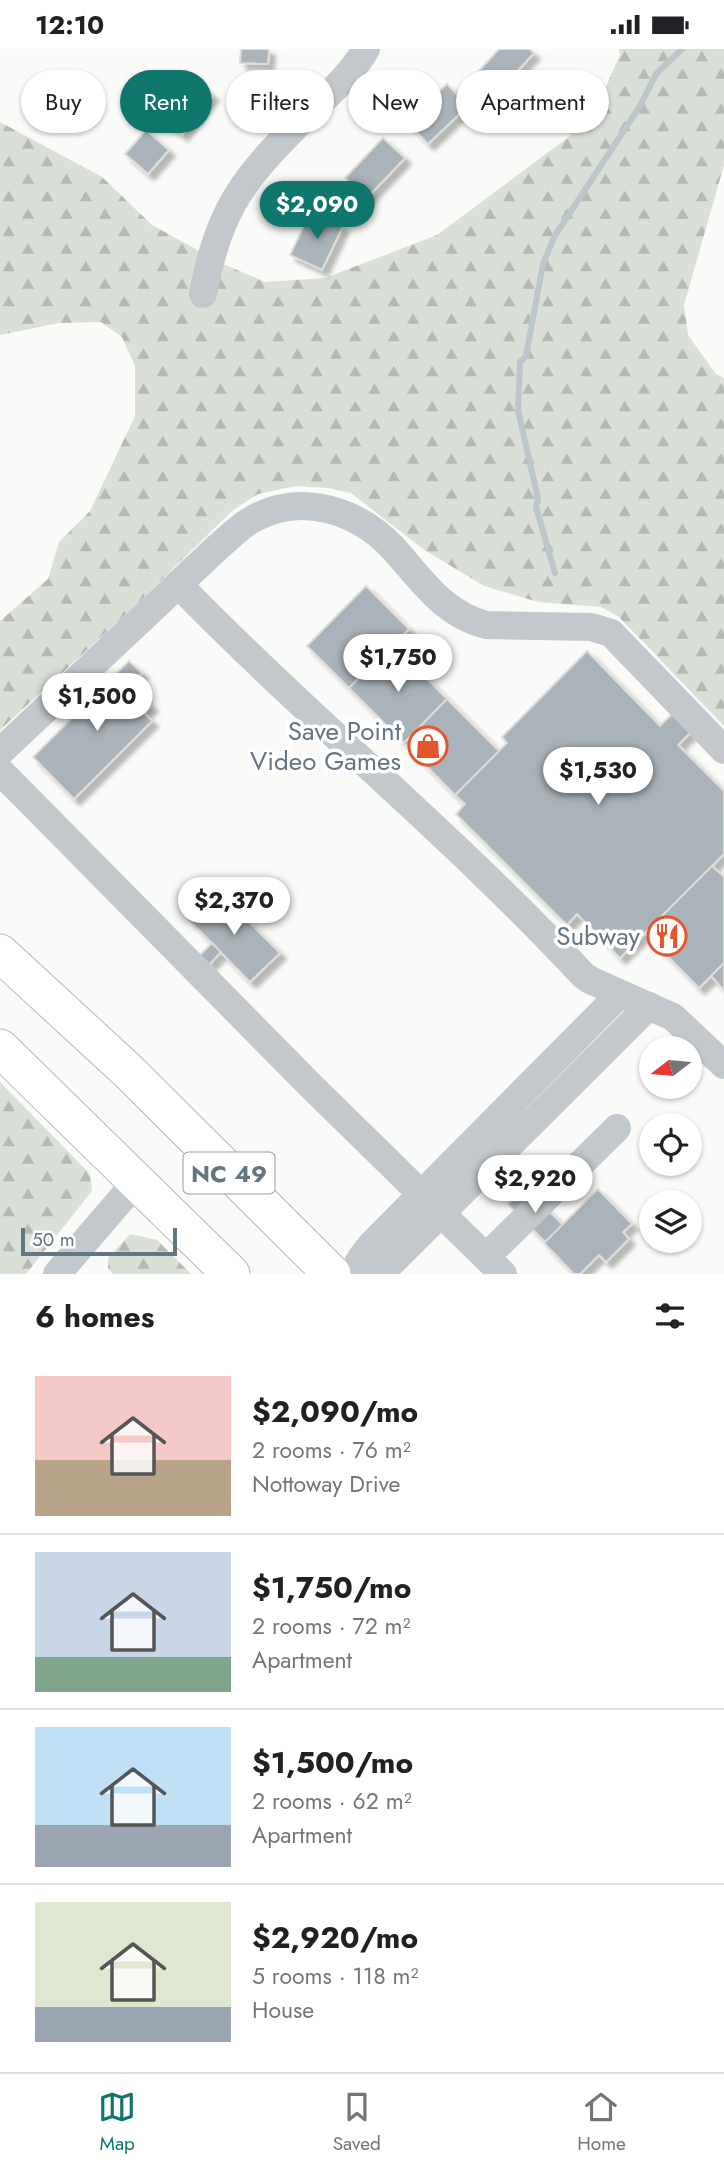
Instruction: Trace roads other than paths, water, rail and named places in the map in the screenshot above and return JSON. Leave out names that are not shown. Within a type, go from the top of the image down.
[{"type":"main road","name":"NC 49","points":[[0,953],[128,1071],[332,1274]]},
{"type":"main road","name":"NC 49","points":[[0,1048],[231,1274]]},
{"type":"street","points":[[203,294],[215,239],[230,205],[250,174],[331,92],[360,60],[366,49]]},
{"type":"street","points":[[0,752],[219,546],[253,519],[286,508],[321,507],[354,517],[376,531],[438,598],[455,613],[472,621],[486,625],[591,627],[611,633],[724,750]]},
{"type":"street","points":[[178,585],[307,712],[491,881],[583,975],[679,1022],[724,1065]]},
{"type":"street","points":[[0,771],[304,1079],[494,1266],[617,1128]]},
{"type":"street","points":[[352,1274],[371,1245],[620,994]]},
{"type":"street","points":[[380,1274],[649,1006]]},
{"type":"street","points":[[57,1274],[137,1181]]},
{"type":"waterway","points":[[555,573],[536,507],[538,499],[518,410],[520,362],[526,356],[543,264],[554,237],[640,106],[656,74],[682,49]]},
{"type":"place","name":"Save Point Video Games","points":[[428,746]]},
{"type":"place","name":"Subway","points":[[667,936]]}]
